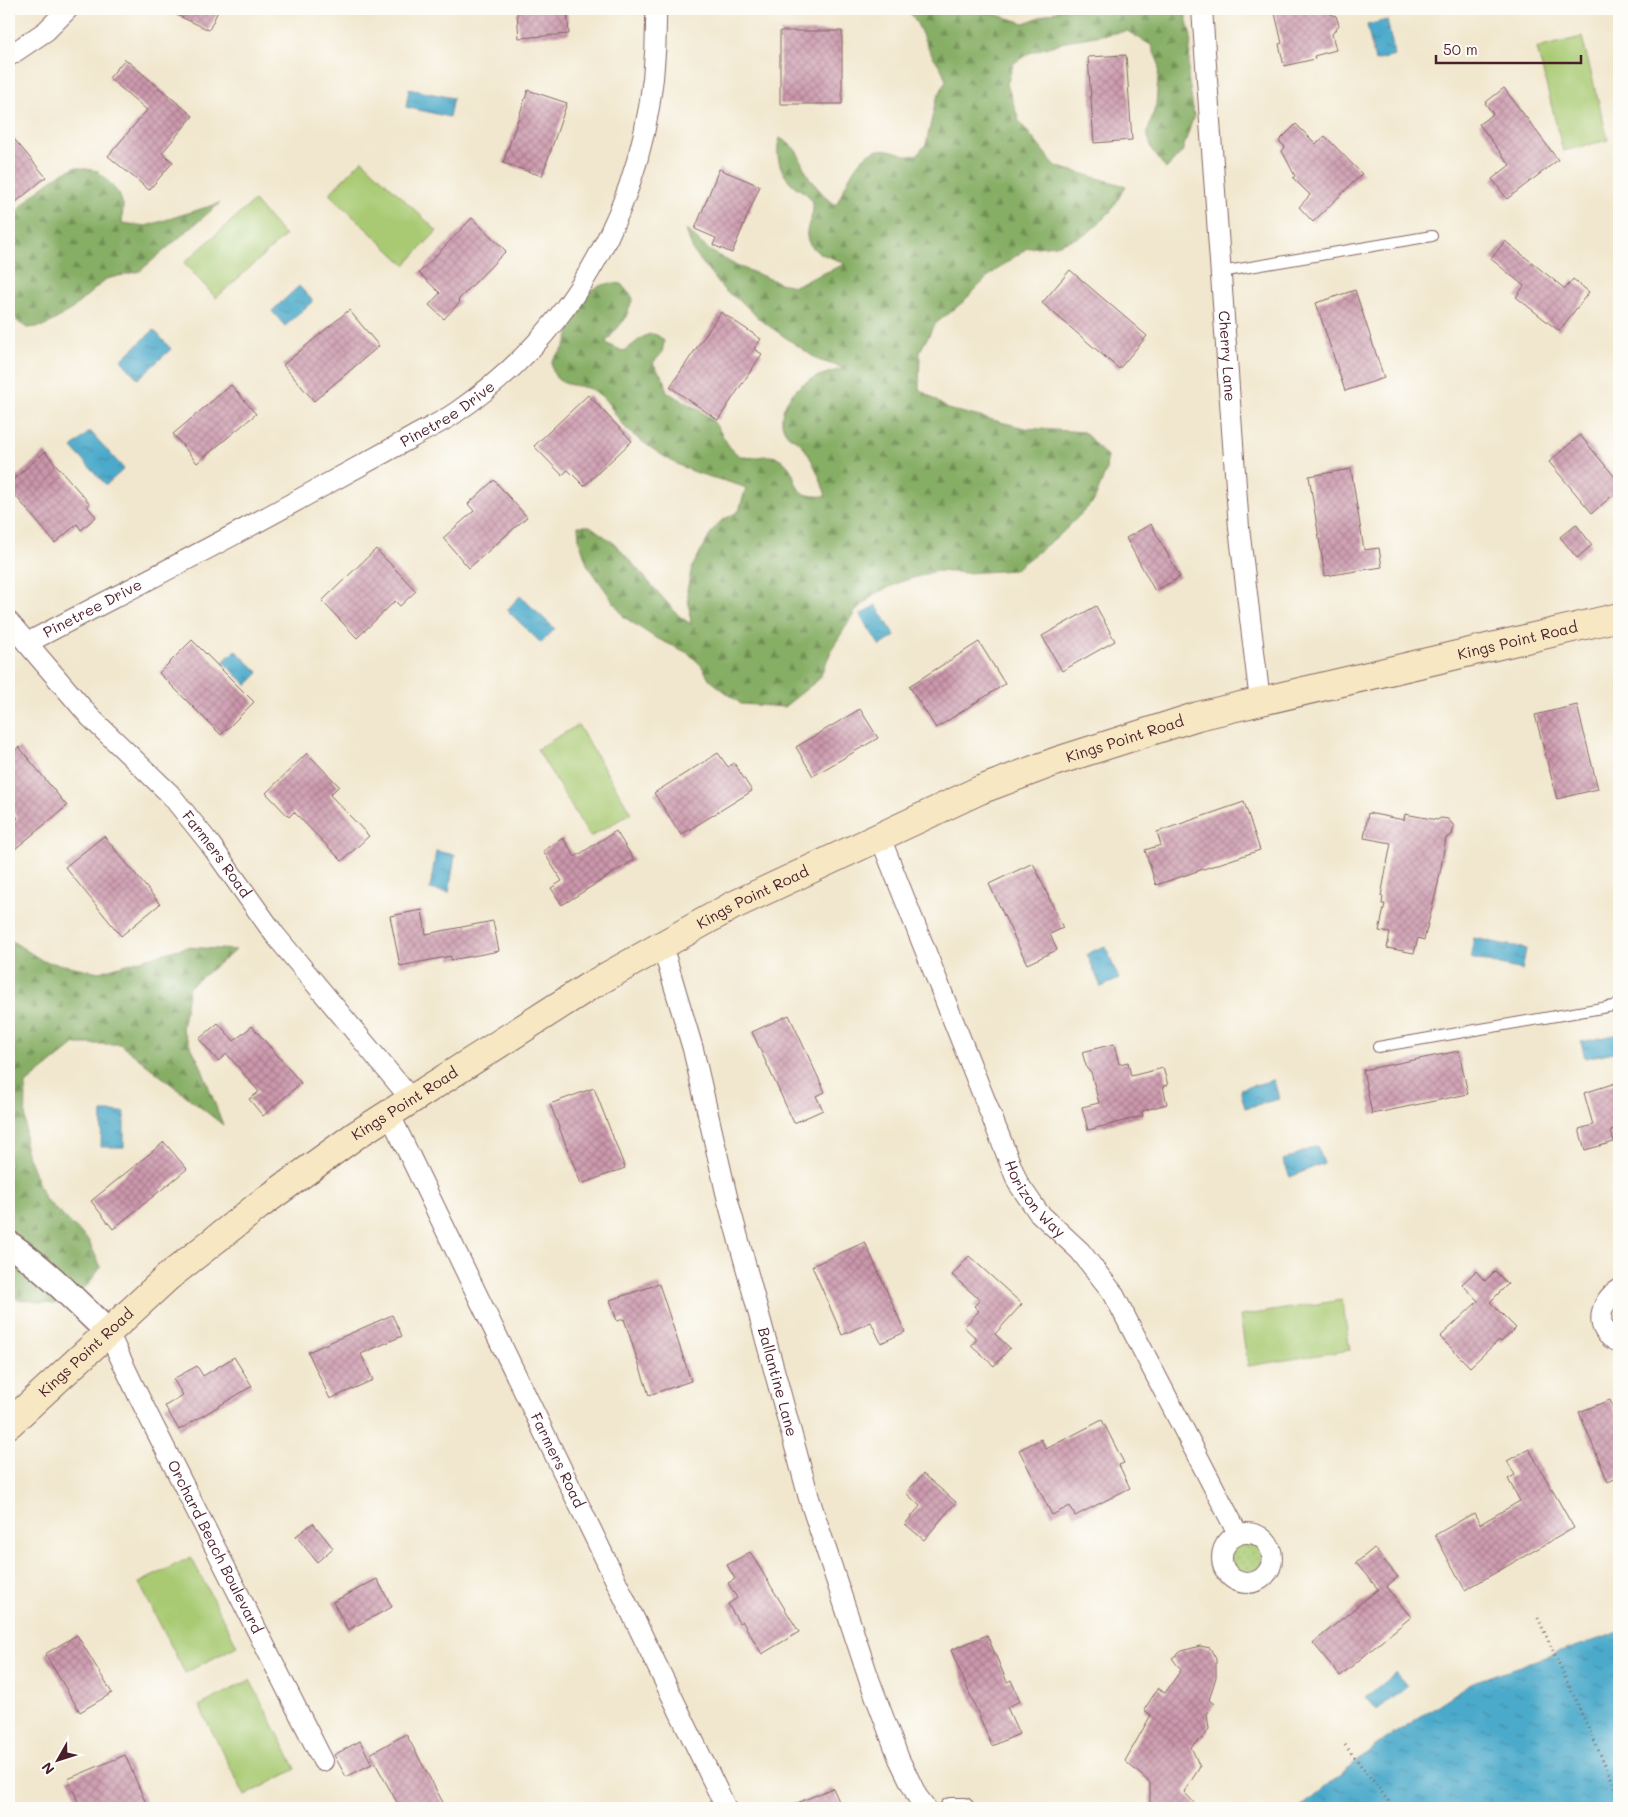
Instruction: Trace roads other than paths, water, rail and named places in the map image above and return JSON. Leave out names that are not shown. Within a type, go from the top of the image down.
[{"type":"main road","name":"Kings Point Road","points":[[9,1424],[168,1277],[266,1201],[411,1098],[588,987],[732,906],[980,790],[1057,761],[1198,716],[1619,618]]},
{"type":"street","points":[[9,56],[46,31],[68,9]]},
{"type":"street","name":"Pinetree Drive","points":[[27,643],[301,499],[455,413],[506,373],[536,343],[579,288],[596,260],[622,207],[640,155],[648,120],[657,48],[656,9]]},
{"type":"street","name":"Cherry Lane","points":[[1202,9],[1239,528],[1260,701]]},
{"type":"street","name":"Farmers Road","points":[[9,622],[90,717],[170,794],[210,844],[275,935],[411,1098]]},
{"type":"street","name":"Horizon Way","points":[[880,837],[1018,1183],[1038,1212],[1080,1251],[1113,1293],[1238,1534]]},
{"type":"street","name":"Ballantine Lane","points":[[662,945],[693,1049],[728,1201],[809,1498],[869,1679],[898,1759],[917,1796],[926,1808]]},
{"type":"street","name":"Farmers Road","points":[[389,1113],[726,1808]]},
{"type":"street","points":[[9,1244],[53,1279],[108,1332]]},
{"type":"street","points":[[1619,1289],[1610,1295],[1603,1306],[1601,1318],[1605,1331],[1619,1342]]},
{"type":"street","name":"Orchard Beach Boulevard","points":[[108,1332],[138,1396],[324,1761]]},
{"type":"street","points":[[950,1808],[964,1808]]},
{"type":"lane","points":[[1221,272],[1432,236]]},
{"type":"lane","points":[[1378,1047],[1619,1005]]},
{"type":"water","points":[[1387,20],[1395,56],[1375,61],[1367,25]]},
{"type":"water","points":[[409,89],[453,98],[449,117],[406,107]]},
{"type":"water","points":[[299,286],[313,301],[285,326],[272,311]]},
{"type":"water","points":[[154,330],[171,349],[138,379],[121,360]]},
{"type":"water","points":[[90,431],[124,469],[106,485],[72,448]]},
{"type":"water","points":[[520,596],[555,629],[541,643],[507,610]]},
{"type":"water","points":[[876,605],[895,636],[880,646],[860,615]]},
{"type":"water","points":[[235,650],[259,673],[247,685],[223,662]]},
{"type":"water","points":[[436,851],[455,855],[449,893],[430,889]]},
{"type":"water","points":[[1474,938],[1526,949],[1522,970],[1470,958]]},
{"type":"water","points":[[1105,946],[1119,979],[1101,987],[1087,954]]},
{"type":"water","points":[[1619,1034],[1619,1051],[1585,1058],[1581,1042]]},
{"type":"water","points":[[1274,1080],[1279,1099],[1245,1108],[1240,1089]]},
{"type":"water","points":[[102,1112],[124,1112],[124,1147],[101,1147]]},
{"type":"water","points":[[1317,1146],[1324,1163],[1290,1177],[1283,1160]]},
{"type":"water","points":[[1619,1632],[1619,1808],[1300,1808],[1374,1747],[1473,1682]]},
{"type":"water","points":[[1396,1672],[1407,1686],[1377,1710],[1366,1697]]}]
